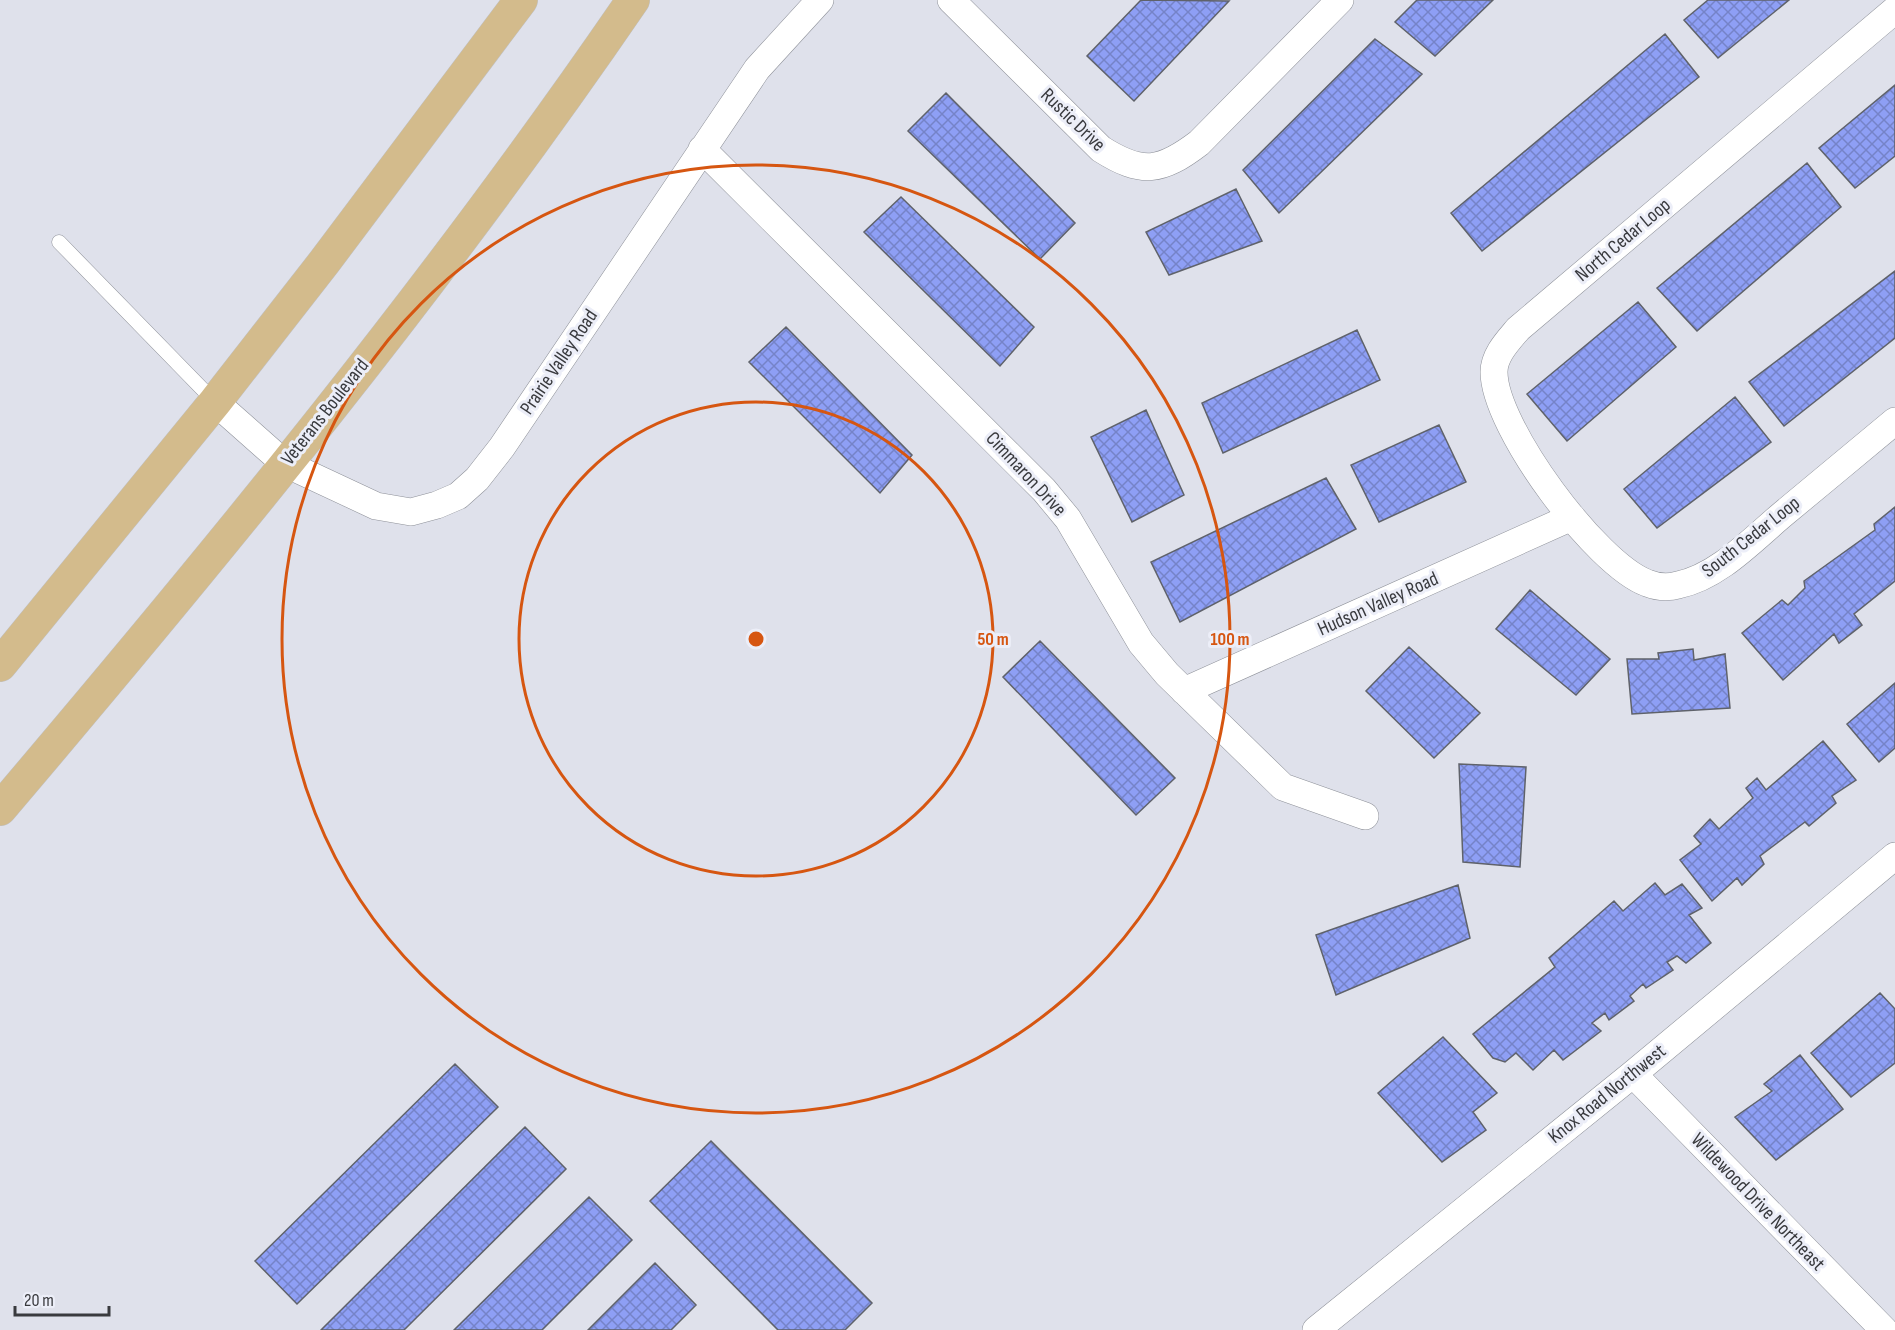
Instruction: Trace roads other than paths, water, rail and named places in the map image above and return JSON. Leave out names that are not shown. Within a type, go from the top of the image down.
[{"type":"main road","points":[[0,665],[215,402],[325,261],[521,0]]},
{"type":"main road","name":"Veterans Boulevard","points":[[0,809],[135,651],[415,299],[585,69],[633,0]]},
{"type":"street","name":"Prairie Valley Road","points":[[215,402],[284,463],[376,506],[411,512],[458,496],[477,479],[502,447],[757,69],[820,0]]},
{"type":"street","name":"Rustic Drive","points":[[951,0],[1101,148],[1119,160],[1141,169],[1176,160],[1199,143],[1340,0]]},
{"type":"street","name":"North Cedar Loop","points":[[1572,518],[1518,443],[1503,413],[1495,392],[1494,368],[1502,348],[1518,329],[1895,10]]},
{"type":"street","name":"Cimmaron Drive","points":[[702,148],[1044,490],[1068,519],[1141,643],[1184,691],[1283,787],[1365,816]]},
{"type":"street","name":"South Cedar Loop","points":[[1572,518],[1622,567],[1645,583],[1677,586],[1701,578],[1738,552],[1895,421]]},
{"type":"street","name":"Hudson Valley Road","points":[[1184,691],[1572,518]]},
{"type":"street","name":"Knox Road Northwest","points":[[1316,1330],[1633,1074],[1895,856]]},
{"type":"street","name":"Wildewood Drive Northeast","points":[[1633,1074],[1884,1330]]},
{"type":"lane","points":[[59,242],[215,402]]}]
